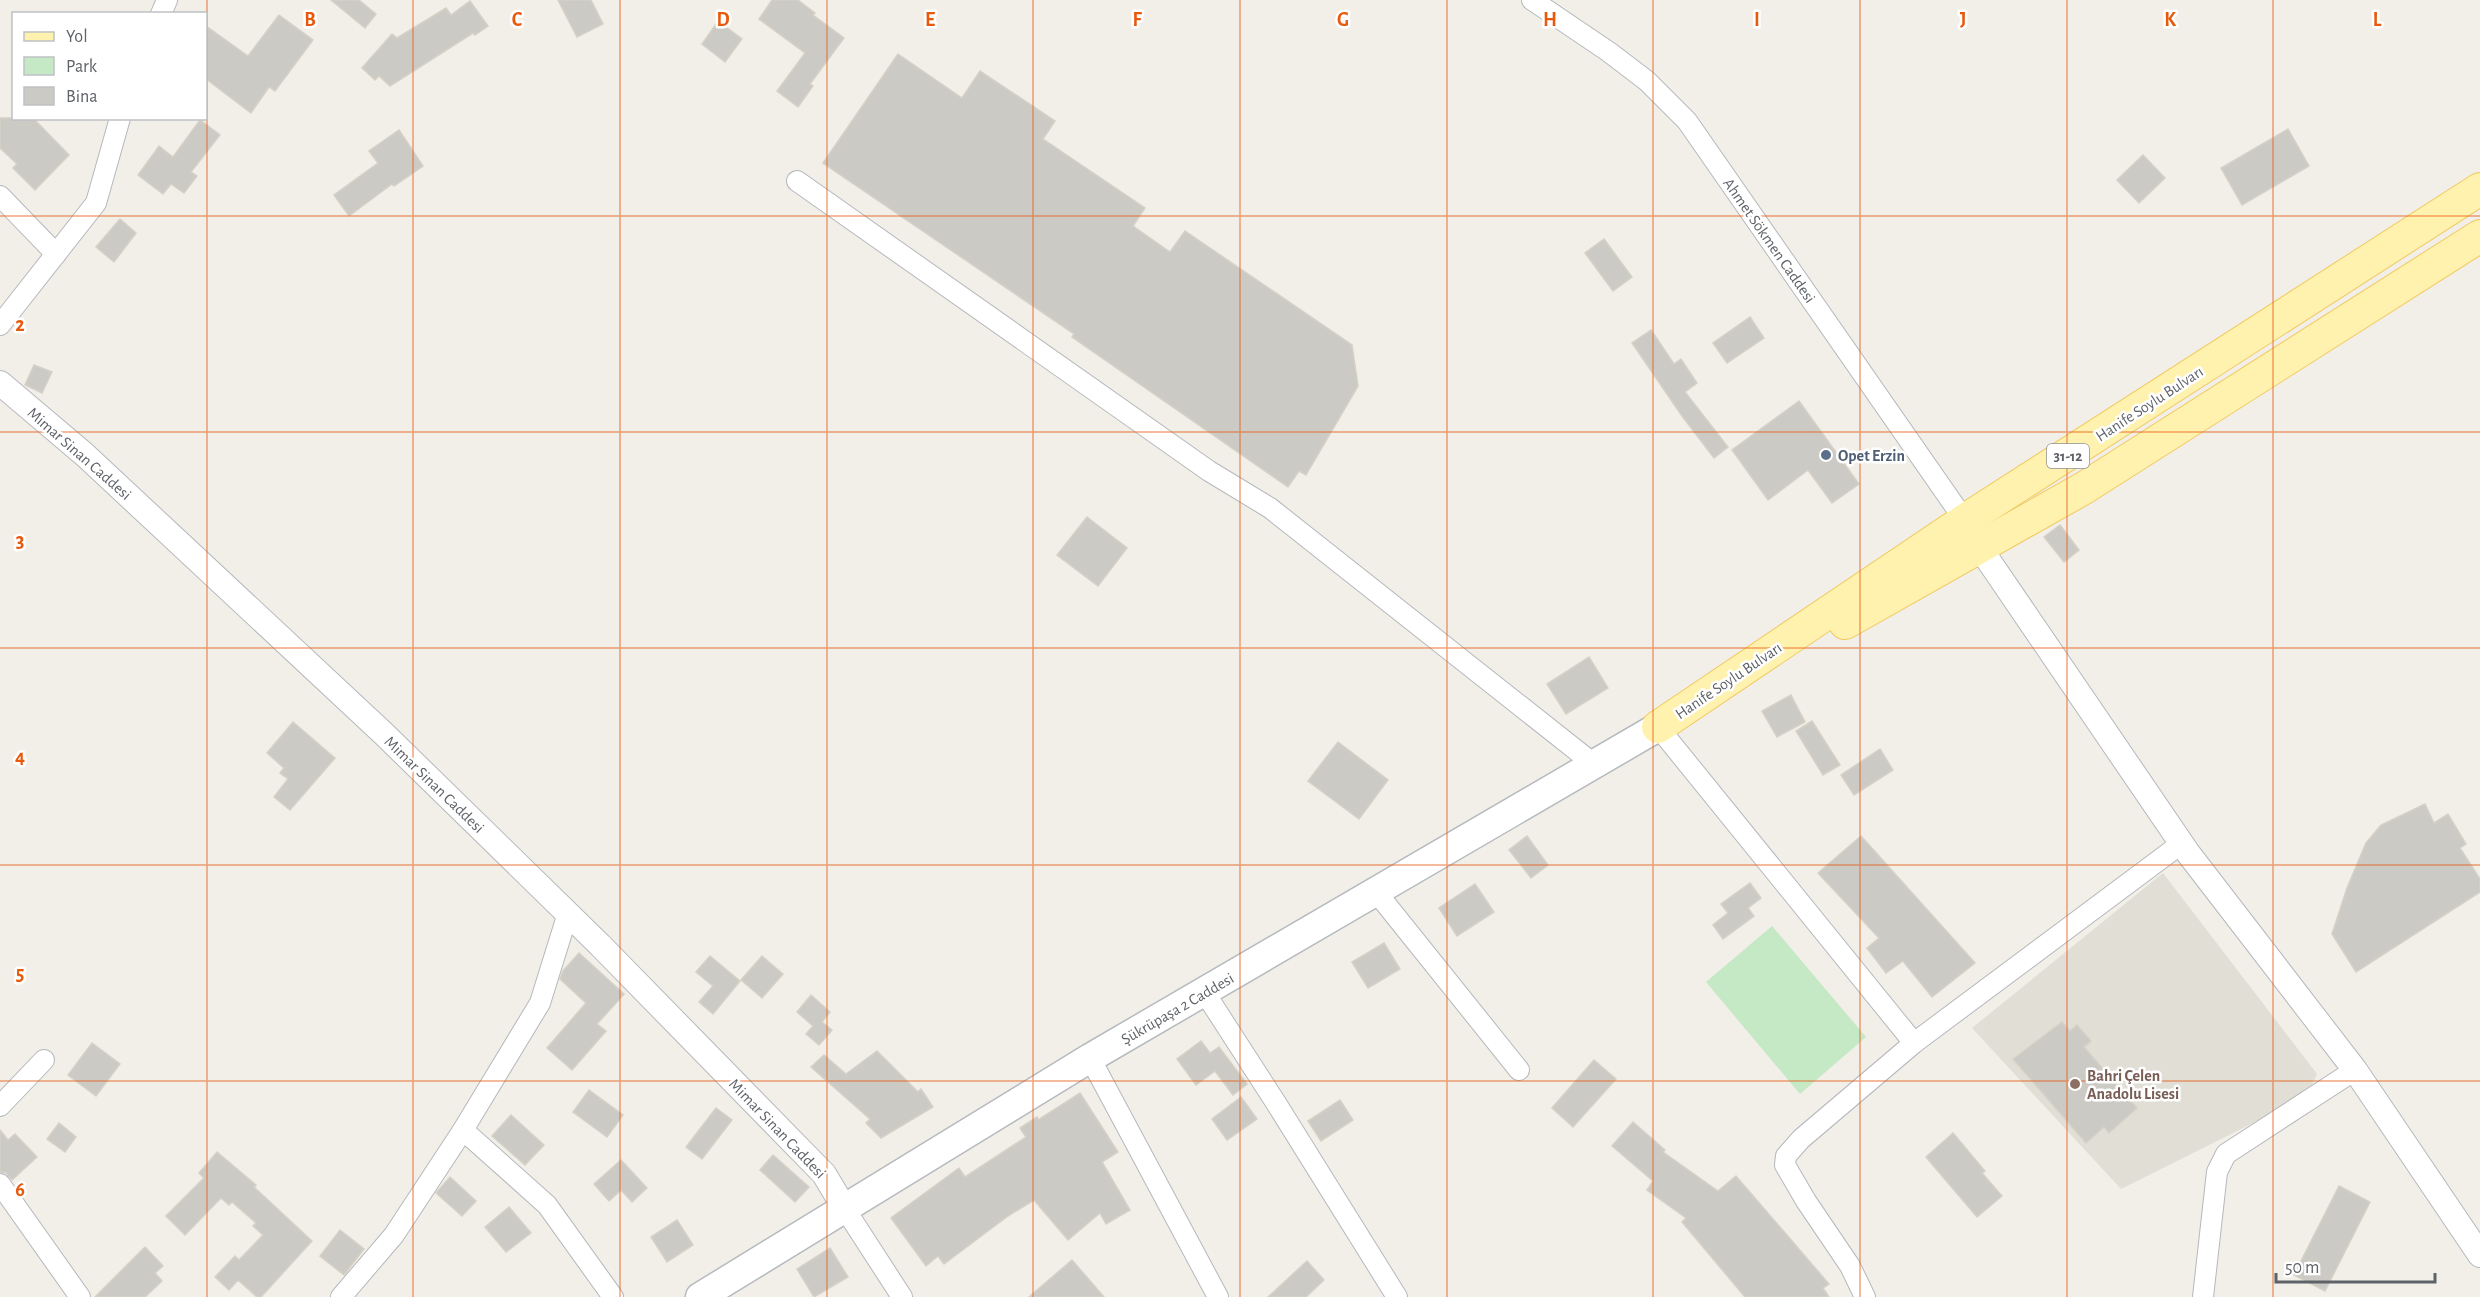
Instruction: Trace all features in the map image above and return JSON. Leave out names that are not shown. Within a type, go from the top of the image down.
[{"type":"main road","name":"Hanife Soylu Bulvarı","points":[[1658,727],[1965,520],[2480,189]]},
{"type":"main road","name":"Hanife Soylu Bulvarı","points":[[1658,727],[2084,488],[2480,236]]},
{"type":"main road","name":"Şükrüpaşa 2 Caddesi","points":[[700,1297],[1090,1058],[1377,893],[1658,727]]},
{"type":"street","name":"Ahmet Sökmen Caddesi","points":[[1532,0],[1609,52],[1647,81],[1687,121],[1965,520],[1980,548]]},
{"type":"street","points":[[0,325],[96,203],[119,120]]},
{"type":"street","points":[[797,182],[1209,471],[1270,508],[1595,765]]},
{"type":"street","points":[[0,196],[56,254]]},
{"type":"street","name":"Mimar Sinan Caddesi","points":[[0,383],[94,463],[384,734],[567,913],[824,1174],[845,1209]]},
{"type":"street","points":[[1980,548],[2182,843],[2355,1070],[2480,1255]]},
{"type":"street","points":[[1658,727],[1914,1043]]},
{"type":"street","points":[[1865,1297],[1850,1266],[1806,1201],[1785,1165],[1786,1156],[1801,1139],[1914,1043],[2182,843]]},
{"type":"street","points":[[1377,893],[1519,1070]]},
{"type":"street","points":[[341,1297],[394,1235],[463,1130],[540,1003],[567,913]]},
{"type":"street","points":[[1205,993],[1397,1297]]},
{"type":"street","points":[[1090,1058],[1218,1297]]},
{"type":"street","points":[[0,1106],[44,1060]]},
{"type":"street","points":[[2203,1297],[2217,1172],[2226,1154],[2355,1070]]},
{"type":"street","points":[[463,1130],[547,1205],[613,1297]]},
{"type":"street","points":[[0,1184],[80,1297]]},
{"type":"street","points":[[845,1209],[902,1297]]},
{"type":"shaded area","points":[[2163,873],[2317,1074],[2307,1096],[2121,1189],[1972,1028]]},
{"type":"green space","points":[[1772,926],[1866,1037],[1800,1094],[1706,982]]},
{"type":"building","points":[[331,0],[359,0],[376,14],[365,28]]},
{"type":"building","points":[[558,0],[591,0],[603,24],[577,37]]},
{"type":"building","points":[[772,0],[798,0],[815,13],[813,15],[844,38],[810,84],[813,86],[798,107],[777,91],[805,53],[759,19]]},
{"type":"building","points":[[470,1],[488,26],[475,35],[473,33],[390,86],[379,76],[375,80],[362,68],[392,34],[397,38],[446,8],[451,15]]},
{"type":"building","points":[[279,15],[313,40],[275,91],[269,87],[251,113],[207,80],[207,27],[248,56]]},
{"type":"building","points":[[718,21],[742,39],[725,62],[702,44]]},
{"type":"building","points":[[898,54],[962,98],[980,71],[1055,121],[1043,139],[1145,208],[1133,226],[1170,252],[1185,231],[1352,345],[1358,386],[1306,475],[1299,471],[1288,487],[1072,337],[1074,334],[823,163]]},
{"type":"building","points":[[0,118],[35,120],[69,155],[35,190],[13,168],[17,164],[0,148]]},
{"type":"building","points":[[200,120],[220,135],[191,172],[197,176],[184,193],[171,184],[163,194],[138,175],[159,146],[173,157]]},
{"type":"building","points":[[2288,129],[2309,166],[2242,205],[2221,168]]},
{"type":"building","points":[[399,130],[423,166],[394,186],[392,184],[349,216],[334,195],[378,163],[369,151]]},
{"type":"building","points":[[2143,155],[2165,178],[2139,203],[2117,180]]},
{"type":"building","points":[[120,219],[136,233],[114,262],[96,247]]},
{"type":"building","points":[[1604,239],[1632,277],[1613,291],[1585,253]]},
{"type":"building","points":[[1750,317],[1764,338],[1727,363],[1713,343]]},
{"type":"building","points":[[1651,330],[1674,364],[1681,359],[1697,383],[1685,392],[1728,447],[1714,458],[1632,343]]},
{"type":"building","points":[[34,365],[52,372],[42,393],[25,385]]},
{"type":"building","points":[[1799,401],[1859,484],[1832,503],[1808,470],[1768,500],[1732,450]]},
{"type":"building","points":[[1087,517],[1127,548],[1098,586],[1057,555]]},
{"type":"building","points":[[2060,525],[2079,550],[2064,562],[2044,537]]},
{"type":"building","points":[[1589,657],[1608,688],[1566,714],[1547,684]]},
{"type":"building","points":[[1791,695],[1805,722],[1777,737],[1762,711]]},
{"type":"building","points":[[1812,721],[1840,765],[1823,775],[1796,731]]},
{"type":"building","points":[[293,722],[335,758],[290,810],[274,797],[288,779],[280,773],[284,768],[267,753]]},
{"type":"building","points":[[1338,742],[1388,780],[1359,819],[1308,781]]},
{"type":"building","points":[[1880,749],[1893,770],[1854,795],[1841,775]]},
{"type":"building","points":[[2425,804],[2434,823],[2448,814],[2466,844],[2460,848],[2480,879],[2480,892],[2356,972],[2332,934],[2347,888],[2366,843],[2381,825]]},
{"type":"building","points":[[1527,836],[1548,865],[1531,878],[1509,850]]},
{"type":"building","points":[[1861,836],[1975,963],[1932,997],[1903,961],[1886,973],[1867,948],[1879,938],[1818,873]]},
{"type":"building","points":[[1750,883],[1761,898],[1748,908],[1754,916],[1723,939],[1713,925],[1728,913],[1721,904]]},
{"type":"building","points":[[1475,884],[1494,912],[1457,936],[1439,908]]},
{"type":"building","points":[[1384,943],[1400,969],[1368,988],[1352,962]]},
{"type":"building","points":[[579,953],[624,994],[597,1024],[606,1031],[572,1070],[547,1048],[586,1003],[560,979],[563,971]]},
{"type":"building","points":[[710,956],[740,981],[713,1014],[699,1002],[713,986],[696,972]]},
{"type":"building","points":[[762,956],[783,974],[762,998],[741,980]]},
{"type":"building","points":[[811,995],[830,1012],[822,1022],[832,1030],[819,1045],[806,1034],[813,1026],[797,1012]]},
{"type":"building","name":"Bahri Çelen Anadolu Lisesi","points":[[2062,1022],[2070,1031],[2077,1025],[2091,1041],[2084,1047],[2137,1108],[2109,1133],[2104,1127],[2086,1143],[2013,1059]]},
{"type":"building","points":[[1201,1041],[1210,1053],[1219,1047],[1247,1084],[1233,1095],[1215,1071],[1196,1085],[1177,1059]]},
{"type":"building","points":[[92,1043],[120,1064],[96,1096],[68,1075]]},
{"type":"building","points":[[877,1051],[918,1092],[921,1089],[933,1107],[881,1138],[866,1123],[870,1119],[811,1067],[824,1055],[846,1074]]},
{"type":"building","points":[[1594,1060],[1616,1079],[1573,1127],[1552,1108]]},
{"type":"building","points":[[589,1090],[623,1115],[607,1137],[573,1112]]},
{"type":"building","points":[[1080,1093],[1118,1152],[1102,1162],[1130,1210],[1106,1224],[1100,1213],[1068,1240],[1034,1200],[1008,1216],[944,1264],[938,1256],[926,1266],[891,1218],[959,1168],[965,1177],[1026,1137],[1020,1128],[1037,1117],[1038,1120]]},
{"type":"building","points":[[1241,1097],[1257,1119],[1227,1140],[1212,1119]]},
{"type":"building","points":[[1340,1100],[1353,1120],[1321,1141],[1308,1121]]},
{"type":"building","points":[[716,1108],[732,1120],[702,1159],[686,1147]]},
{"type":"building","points":[[511,1115],[544,1145],[525,1165],[492,1136]]},
{"type":"building","points":[[1633,1122],[1665,1150],[1663,1152],[1718,1191],[1736,1176],[1829,1284],[1823,1288],[1829,1297],[1745,1297],[1682,1222],[1686,1218],[1647,1190],[1653,1181],[1612,1146]]},
{"type":"building","points":[[59,1123],[76,1137],[65,1152],[47,1139]]},
{"type":"building","points":[[0,1130],[8,1140],[15,1134],[37,1157],[12,1180],[6,1173],[0,1172]]},
{"type":"building","points":[[1953,1133],[1985,1171],[1982,1173],[2002,1196],[1977,1217],[1926,1157]]},
{"type":"building","points":[[217,1152],[256,1185],[254,1187],[312,1241],[261,1297],[257,1297],[238,1280],[229,1290],[215,1277],[235,1256],[239,1260],[263,1235],[253,1226],[256,1223],[232,1202],[229,1205],[221,1198],[185,1235],[166,1216],[204,1178],[199,1173]]},
{"type":"building","points":[[773,1155],[809,1187],[795,1202],[760,1170]]},
{"type":"building","points":[[621,1160],[647,1188],[632,1202],[621,1190],[609,1201],[594,1184]]},
{"type":"building","points":[[450,1177],[476,1201],[462,1216],[436,1193]]},
{"type":"building","points":[[2339,1186],[2370,1202],[2325,1291],[2294,1275]]},
{"type":"building","points":[[509,1207],[531,1233],[506,1252],[485,1227]]},
{"type":"building","points":[[677,1220],[693,1245],[667,1262],[651,1237]]},
{"type":"building","points":[[340,1230],[364,1249],[344,1275],[320,1256]]},
{"type":"building","points":[[145,1247],[163,1266],[155,1273],[162,1281],[145,1297],[95,1297]]},
{"type":"building","points":[[830,1248],[848,1277],[814,1297],[797,1269]]},
{"type":"building","points":[[1072,1260],[1104,1297],[1029,1297]]},
{"type":"building","points":[[1307,1261],[1324,1280],[1306,1297],[1268,1297]]},
{"type":"place","name":"Opet Erzin","points":[[1826,455]]},
{"type":"place","name":"Bahri Çelen Anadolu Lisesi","points":[[2075,1084]]}]
